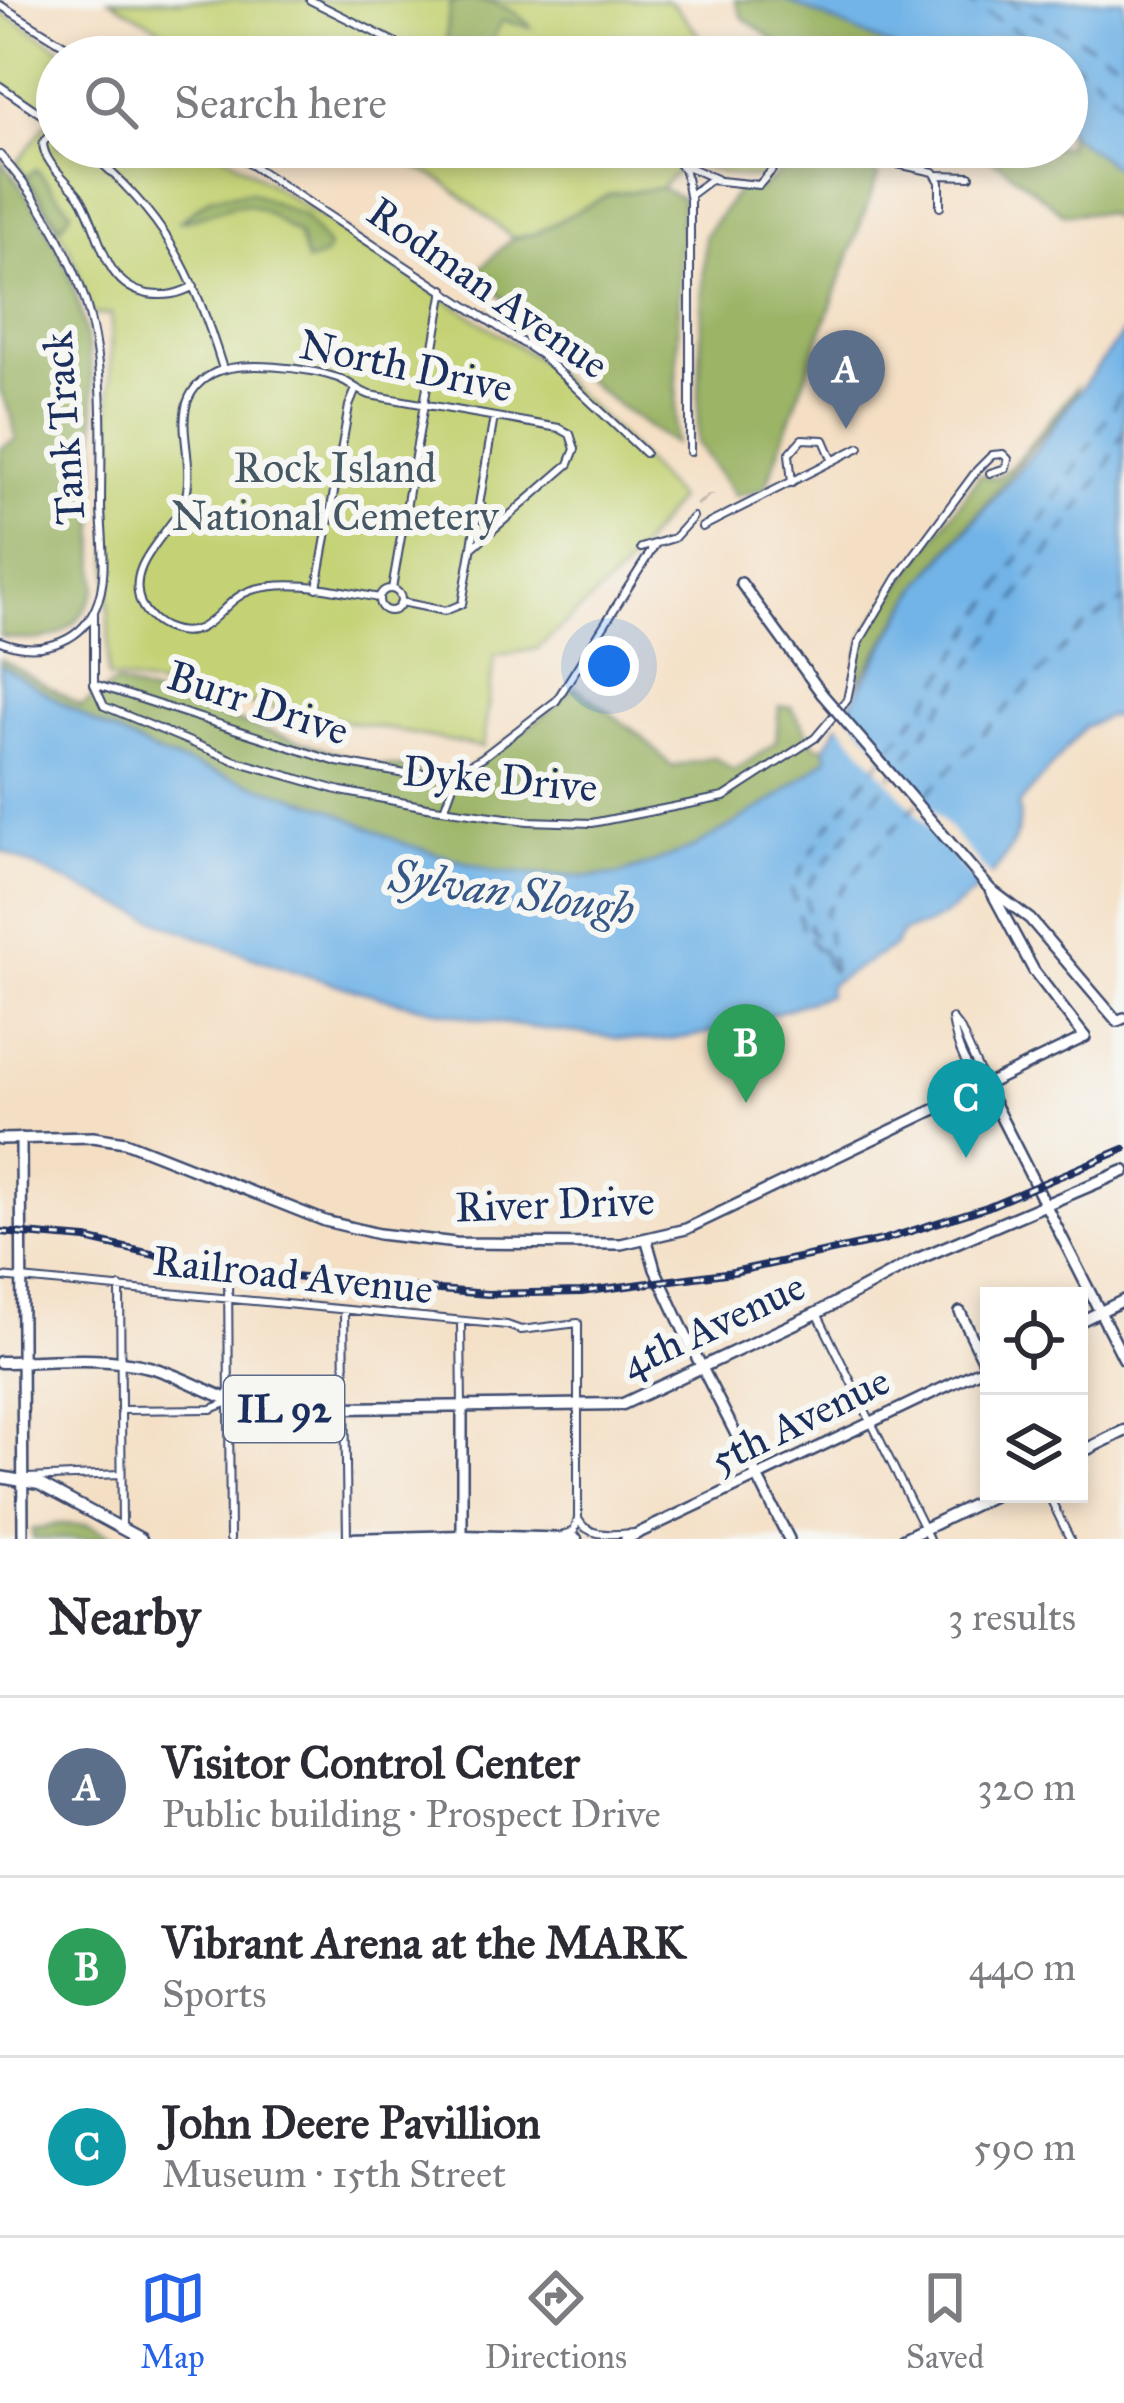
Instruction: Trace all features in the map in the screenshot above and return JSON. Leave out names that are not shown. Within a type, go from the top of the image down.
[{"type":"main road","name":"4th Avenue","points":[[0,1363],[122,1362],[166,1372],[229,1402],[271,1409],[623,1404],[817,1313],[898,1268],[1124,1172]]},
{"type":"main road","points":[[1088,1449],[1124,1431]]},
{"type":"main road","points":[[0,1477],[23,1478],[141,1539]]},
{"type":"main road","points":[[903,1539],[927,1534],[980,1503]]},
{"type":"main road","points":[[348,1539],[576,1539]]},
{"type":"street","points":[[310,0],[382,36]]},
{"type":"street","points":[[0,5],[50,36]]},
{"type":"street","points":[[0,86],[36,111]]},
{"type":"street","name":"Tank Track","points":[[0,155],[50,221],[90,320],[100,408],[103,580],[94,611]]},
{"type":"street","points":[[55,168],[80,199],[115,276],[135,290],[154,295],[177,294],[194,286]]},
{"type":"street","points":[[105,168],[154,215],[172,240],[224,369],[201,382],[185,406],[187,490],[176,518],[141,565],[137,584],[142,608],[161,626],[193,631],[214,622],[250,590],[289,585],[379,598]]},
{"type":"street","name":"Rodman Avenue","points":[[256,168],[560,370],[645,453]]},
{"type":"street","points":[[682,168],[689,202],[690,452]]},
{"type":"street","points":[[690,168],[717,180],[759,185],[773,168]]},
{"type":"street","points":[[913,168],[970,176]]},
{"type":"street","points":[[938,175],[940,207]]},
{"type":"street","points":[[689,202],[697,188],[717,180]]},
{"type":"street","points":[[392,590],[443,289]]},
{"type":"street","name":"North Drive","points":[[224,369],[251,366],[324,375],[370,395],[559,428],[573,438],[575,455],[506,519]]},
{"type":"street","points":[[317,588],[356,389]]},
{"type":"street","points":[[401,602],[451,611],[462,604],[494,417]]},
{"type":"street","points":[[791,483],[789,454],[802,439],[824,440],[833,461]]},
{"type":"street","points":[[702,526],[860,447]]},
{"type":"street","name":"Dyke Drive","points":[[94,684],[100,701],[112,712],[208,752],[311,783],[528,821],[592,823],[671,810],[739,790],[815,738],[847,700],[855,651],[897,578],[977,470],[992,455],[1003,454],[1008,459],[1006,468],[989,473]]},
{"type":"street","points":[[480,503],[490,517],[506,519]]},
{"type":"street","points":[[641,548],[674,538],[693,517]]},
{"type":"street","points":[[473,547],[506,519]]},
{"type":"street","points":[[444,808],[458,771],[556,701],[655,545]]},
{"type":"street","points":[[741,583],[822,694],[990,889],[1030,919],[1120,1020]]},
{"type":"street","points":[[392,590],[401,602],[398,609],[387,611],[379,598],[392,590]]},
{"type":"street","points":[[0,641],[25,649],[50,646],[73,635],[94,611]]},
{"type":"street","points":[[94,611],[94,684]]},
{"type":"street","name":"Burr Drive","points":[[94,684],[337,762],[406,774],[458,771]]},
{"type":"street","name":"River Drive","points":[[0,1138],[93,1137],[125,1142],[364,1232],[472,1244],[647,1241],[686,1229],[1085,1037],[1033,967],[990,889]]},
{"type":"street","points":[[986,1086],[972,1075],[952,1019],[961,1030],[1124,1358]]},
{"type":"street","points":[[21,1138],[23,1539]]},
{"type":"street","points":[[647,1241],[655,1269],[702,1368],[789,1539]]},
{"type":"street","points":[[228,1276],[230,1539]]},
{"type":"street","name":"Railroad Avenue","points":[[0,1277],[521,1330],[578,1323],[578,1407]]},
{"type":"street","points":[[120,1288],[122,1531]]},
{"type":"street","points":[[1088,1318],[1124,1300]]},
{"type":"street","points":[[344,1311],[348,1539]]},
{"type":"street","points":[[960,1312],[980,1352]]},
{"type":"street","points":[[817,1313],[927,1534]]},
{"type":"street","points":[[461,1322],[462,1537]]},
{"type":"street","name":"5th Avenue","points":[[626,1539],[980,1372]]},
{"type":"street","name":"4th Avenue","points":[[121,1410],[211,1409],[229,1402]]},
{"type":"street","points":[[561,1536],[574,1531],[578,1518],[578,1407]]},
{"type":"street","points":[[23,1478],[121,1474]]},
{"type":"street","points":[[1052,1503],[1070,1539]]},
{"type":"street","points":[[578,1518],[587,1532],[639,1533]]},
{"type":"green space","points":[[110,0],[665,0],[700,36],[173,36]]},
{"type":"green space","points":[[735,0],[785,0],[866,36],[768,36],[742,17]]},
{"type":"green space","points":[[483,1],[516,14],[531,27],[501,21],[495,36],[446,36],[450,4]]},
{"type":"green space","name":"Rock Island National Cemetery","points":[[0,11],[40,36],[36,36],[36,105],[0,83]]},
{"type":"green space","name":"Rock Island National Cemetery","points":[[36,138],[36,168],[246,168],[545,364],[678,499],[621,573],[537,649],[494,656],[483,747],[108,677],[111,314],[92,315],[70,249],[17,163]]},
{"type":"green space","points":[[1088,147],[1124,174],[1124,224],[1105,213],[1064,214],[1005,168],[1088,168]]},
{"type":"green space","points":[[0,160],[38,211],[64,262],[81,312],[95,416],[96,588],[70,627],[33,640],[0,636],[0,449],[16,439],[0,391]]},
{"type":"green space","points":[[418,168],[684,168],[661,188],[610,194],[534,234],[513,238],[444,182]]},
{"type":"green space","points":[[706,168],[766,168],[758,177]]},
{"type":"green space","points":[[786,168],[868,168],[878,175],[765,489],[735,496],[697,443],[705,235],[739,189],[758,190]]},
{"type":"green space","points":[[36,169],[71,211],[61,227],[26,177]]},
{"type":"green space","points":[[661,188],[682,198],[675,444],[569,365],[519,317],[480,269],[513,238],[534,234],[610,194]]},
{"type":"green space","points":[[250,192],[304,216],[328,247],[325,256],[307,262],[298,234],[253,206],[180,221],[211,197]]},
{"type":"green space","points":[[1076,388],[922,582],[858,683],[859,658],[868,630],[980,475],[996,478],[1012,466]]},
{"type":"green space","points":[[0,659],[81,706],[115,683],[374,765],[462,773],[543,716],[575,687],[641,736],[672,767],[714,757],[734,771],[776,743],[779,707],[791,707],[816,746],[825,747],[829,757],[774,800],[695,847],[648,865],[618,875],[584,877],[496,872],[402,843],[328,808],[163,756],[90,720],[0,665]]},
{"type":"green space","points":[[59,1524],[89,1525],[119,1539],[33,1539],[32,1530]]},
{"type":"water","points":[[786,0],[1124,0],[1124,174],[1088,147],[1088,36],[867,36]]},
{"type":"water","name":"Sylvan Slough","points":[[1124,331],[1124,716],[1106,717],[1085,727],[1018,805],[1014,840],[1005,858],[976,890],[943,916],[901,933],[895,945],[829,985],[828,995],[725,1029],[661,1040],[497,1022],[423,1008],[278,966],[136,912],[0,850],[0,665],[90,720],[163,756],[328,808],[402,843],[496,872],[618,875],[695,847],[774,800],[828,758],[825,747],[922,582],[1036,450]]},
{"type":"pier","points":[[843,706],[993,879],[983,892],[836,719]]},
{"type":"ferry route","points":[[963,0],[1026,36]]},
{"type":"ferry route","points":[[1007,0],[1073,36]]},
{"type":"ferry route","points":[[1088,44],[1124,64]]},
{"type":"ferry route","points":[[1088,71],[1124,104]]},
{"type":"ferry route","points":[[833,973],[803,930],[791,887],[826,829],[925,705],[1124,385]]},
{"type":"ferry route","points":[[827,961],[809,927],[806,888],[924,733],[1106,468],[1124,430]]},
{"type":"ferry route","points":[[833,971],[825,912],[861,864],[1083,627],[1124,600]]},
{"type":"railway","points":[[0,1232],[86,1239],[216,1269],[332,1281],[487,1294],[581,1292],[733,1272],[883,1240],[987,1207],[1124,1149]]},
{"type":"place","name":"Visitor Control Center","points":[[846,429]]},
{"type":"place","name":"Vibrant Arena at the MARK","points":[[746,1103]]},
{"type":"place","name":"John Deere Pavillion","points":[[966,1158]]}]
